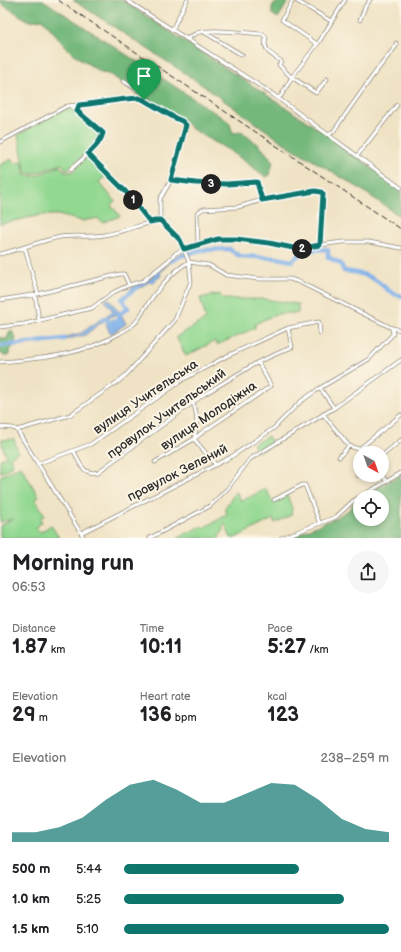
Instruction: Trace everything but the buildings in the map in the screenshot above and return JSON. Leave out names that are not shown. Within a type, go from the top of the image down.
[{"type":"street","points":[[126,0],[271,93],[401,188]]},
{"type":"street","points":[[172,30],[187,0]]},
{"type":"street","points":[[317,44],[282,20],[294,0],[331,21]]},
{"type":"street","points":[[277,98],[281,95],[292,76],[317,44],[344,0]]},
{"type":"street","points":[[360,20],[370,0]]},
{"type":"street","points":[[186,39],[198,33],[204,32],[242,31],[263,34],[266,38],[264,43],[267,51],[281,61],[279,65],[290,76],[316,93],[327,78]]},
{"type":"street","points":[[204,32],[242,55]]},
{"type":"street","points":[[332,137],[332,133],[396,44]]},
{"type":"street","points":[[123,81],[141,92],[144,100]]},
{"type":"street","points":[[281,95],[283,102]]},
{"type":"street","points":[[0,142],[56,112],[71,106],[123,99],[139,98],[182,121],[186,125],[171,180],[160,199],[160,220],[180,240],[189,262],[191,281],[177,315],[132,369],[119,381],[70,415],[17,430],[13,428],[0,427]]},
{"type":"street","points":[[77,111],[79,105]]},
{"type":"street","points":[[357,156],[397,105]]},
{"type":"street","points":[[71,106],[103,133],[97,145],[77,164]]},
{"type":"street","points":[[328,134],[332,133]]},
{"type":"street","points":[[88,154],[126,192],[150,222]]},
{"type":"street","points":[[171,180],[196,183],[227,184],[257,182],[262,200]]},
{"type":"street","points":[[198,244],[197,213],[203,209],[238,207],[262,200],[315,191],[323,194],[320,245]]},
{"type":"street","points":[[0,254],[64,236],[102,236],[160,220]]},
{"type":"street","points":[[0,327],[24,324],[92,308],[114,292],[129,285],[143,281],[176,253],[198,244],[218,239],[236,239],[269,243],[298,249],[342,242],[369,242],[401,248]]},
{"type":"street","points":[[25,248],[37,295],[39,320]]},
{"type":"street","points":[[0,362],[67,353],[85,349],[107,341],[136,322],[146,306],[168,279],[179,267],[189,262],[209,265],[226,274],[259,279],[290,279],[392,328],[401,330]]},
{"type":"street","points":[[0,300],[37,295],[120,274],[124,274],[129,285]]},
{"type":"street","name":"вулиця Учительська","points":[[37,464],[91,444],[184,379],[227,356],[288,328],[319,322],[320,333]]},
{"type":"street","name":"провулок Учительський","points":[[74,450],[84,470],[87,472],[98,472],[107,467],[209,391],[258,362],[292,347],[288,328]]},
{"type":"street","name":"провулок Зелений","points":[[81,533],[237,453],[274,428],[300,402],[320,388],[369,359],[393,334],[392,328]]},
{"type":"street","points":[[150,538],[210,506],[228,488],[250,459],[334,408],[401,360]]},
{"type":"street","name":"вулиця Молодіжна","points":[[155,462],[194,439],[270,386],[258,362]]},
{"type":"street","points":[[320,388],[334,408]]},
{"type":"street","points":[[193,403],[196,413],[194,439],[215,464]]},
{"type":"street","points":[[323,414],[348,446],[353,447]]},
{"type":"street","points":[[363,446],[401,415]]},
{"type":"street","points":[[196,426],[204,431]]},
{"type":"street","points":[[17,430],[84,538]]},
{"type":"street","points":[[389,450],[401,440]]},
{"type":"street","points":[[339,457],[348,446]]},
{"type":"street","points":[[389,479],[401,473]]},
{"type":"street","points":[[371,490],[384,482]]},
{"type":"street","points":[[274,500],[302,485],[305,485],[320,524]]},
{"type":"street","points":[[281,538],[320,524],[336,516],[353,501]]},
{"type":"green space","points":[[0,0],[43,0],[229,122],[233,133],[242,132],[259,145],[273,161],[270,175],[266,177],[232,152],[192,129],[183,120],[172,116],[111,75],[99,71],[79,58],[70,51],[42,19],[29,21],[0,3]]},
{"type":"green space","points":[[73,0],[122,0],[343,145],[401,191],[401,217],[359,188],[284,143],[192,78]]},
{"type":"green space","points":[[281,0],[289,0],[278,18],[272,14],[272,6]]},
{"type":"green space","points":[[71,107],[101,133],[95,146],[66,170],[62,164],[36,173],[26,174],[18,135],[56,113]]},
{"type":"green space","points":[[89,157],[107,175],[99,182],[115,201],[111,205],[120,216],[102,223],[98,218],[82,221],[58,215],[41,215],[0,224],[0,165],[12,159],[14,164],[23,161],[24,175],[35,176],[60,166],[66,173],[69,171],[72,172],[78,167],[78,164]]},
{"type":"green space","points":[[220,294],[222,299],[264,299],[298,304],[298,313],[276,314],[255,324],[255,328],[217,345],[215,341],[186,356],[176,337],[206,319],[200,298]]},
{"type":"green space","points":[[11,330],[16,338],[13,347],[9,351],[9,355],[5,356],[0,353],[0,337],[7,339]]},
{"type":"green space","points":[[268,436],[272,443],[258,452],[253,444]]},
{"type":"green space","points":[[14,439],[18,452],[10,457],[13,465],[5,471],[0,472],[0,459],[6,457],[1,440]]},
{"type":"green space","points":[[21,466],[39,497],[35,499],[45,515],[40,518],[42,522],[35,528],[41,532],[51,525],[59,538],[0,538],[0,526],[13,519],[0,522],[0,476]]},
{"type":"green space","points":[[401,475],[401,538],[288,538],[333,519],[349,510],[353,503],[353,526],[389,526],[389,490],[374,490]]},
{"type":"green space","points":[[266,489],[273,502],[287,495],[292,508],[291,515],[275,523],[273,519],[235,538],[231,538],[225,524],[223,526],[222,533],[219,535],[220,538],[177,538],[202,526],[203,528],[227,515],[225,508],[236,491],[241,501]]},
{"type":"water","points":[[177,256],[160,272],[161,276],[153,282],[149,282],[132,292],[131,288],[149,279]]},
{"type":"water","points":[[109,299],[119,312],[99,324],[85,335],[60,341],[58,339],[81,333],[113,311],[105,301]]},
{"type":"water","points":[[120,315],[126,324],[110,333],[106,324],[113,319],[115,320]]},
{"type":"waterway","points":[[171,261],[180,256],[201,250],[229,249],[240,256],[277,258],[292,261],[304,252],[327,249],[328,257],[341,264],[344,271],[370,277],[390,292],[401,296]]},
{"type":"waterway","points":[[102,320],[105,318],[110,323],[119,319],[118,315],[128,308],[122,299],[137,287]]},
{"type":"waterway","points":[[0,346],[64,339]]},
{"type":"railway","points":[[58,0],[401,229]]},
{"type":"route","points":[[139,98],[144,100],[163,112],[182,121],[186,125],[171,180],[196,183],[227,184],[257,182],[262,200],[315,191],[321,192],[323,194],[320,245],[298,249],[269,243],[236,239],[218,239],[184,249],[180,240],[160,220],[150,222],[126,192],[88,154],[95,148],[103,133],[77,111],[79,105],[123,99],[139,98]]}]
